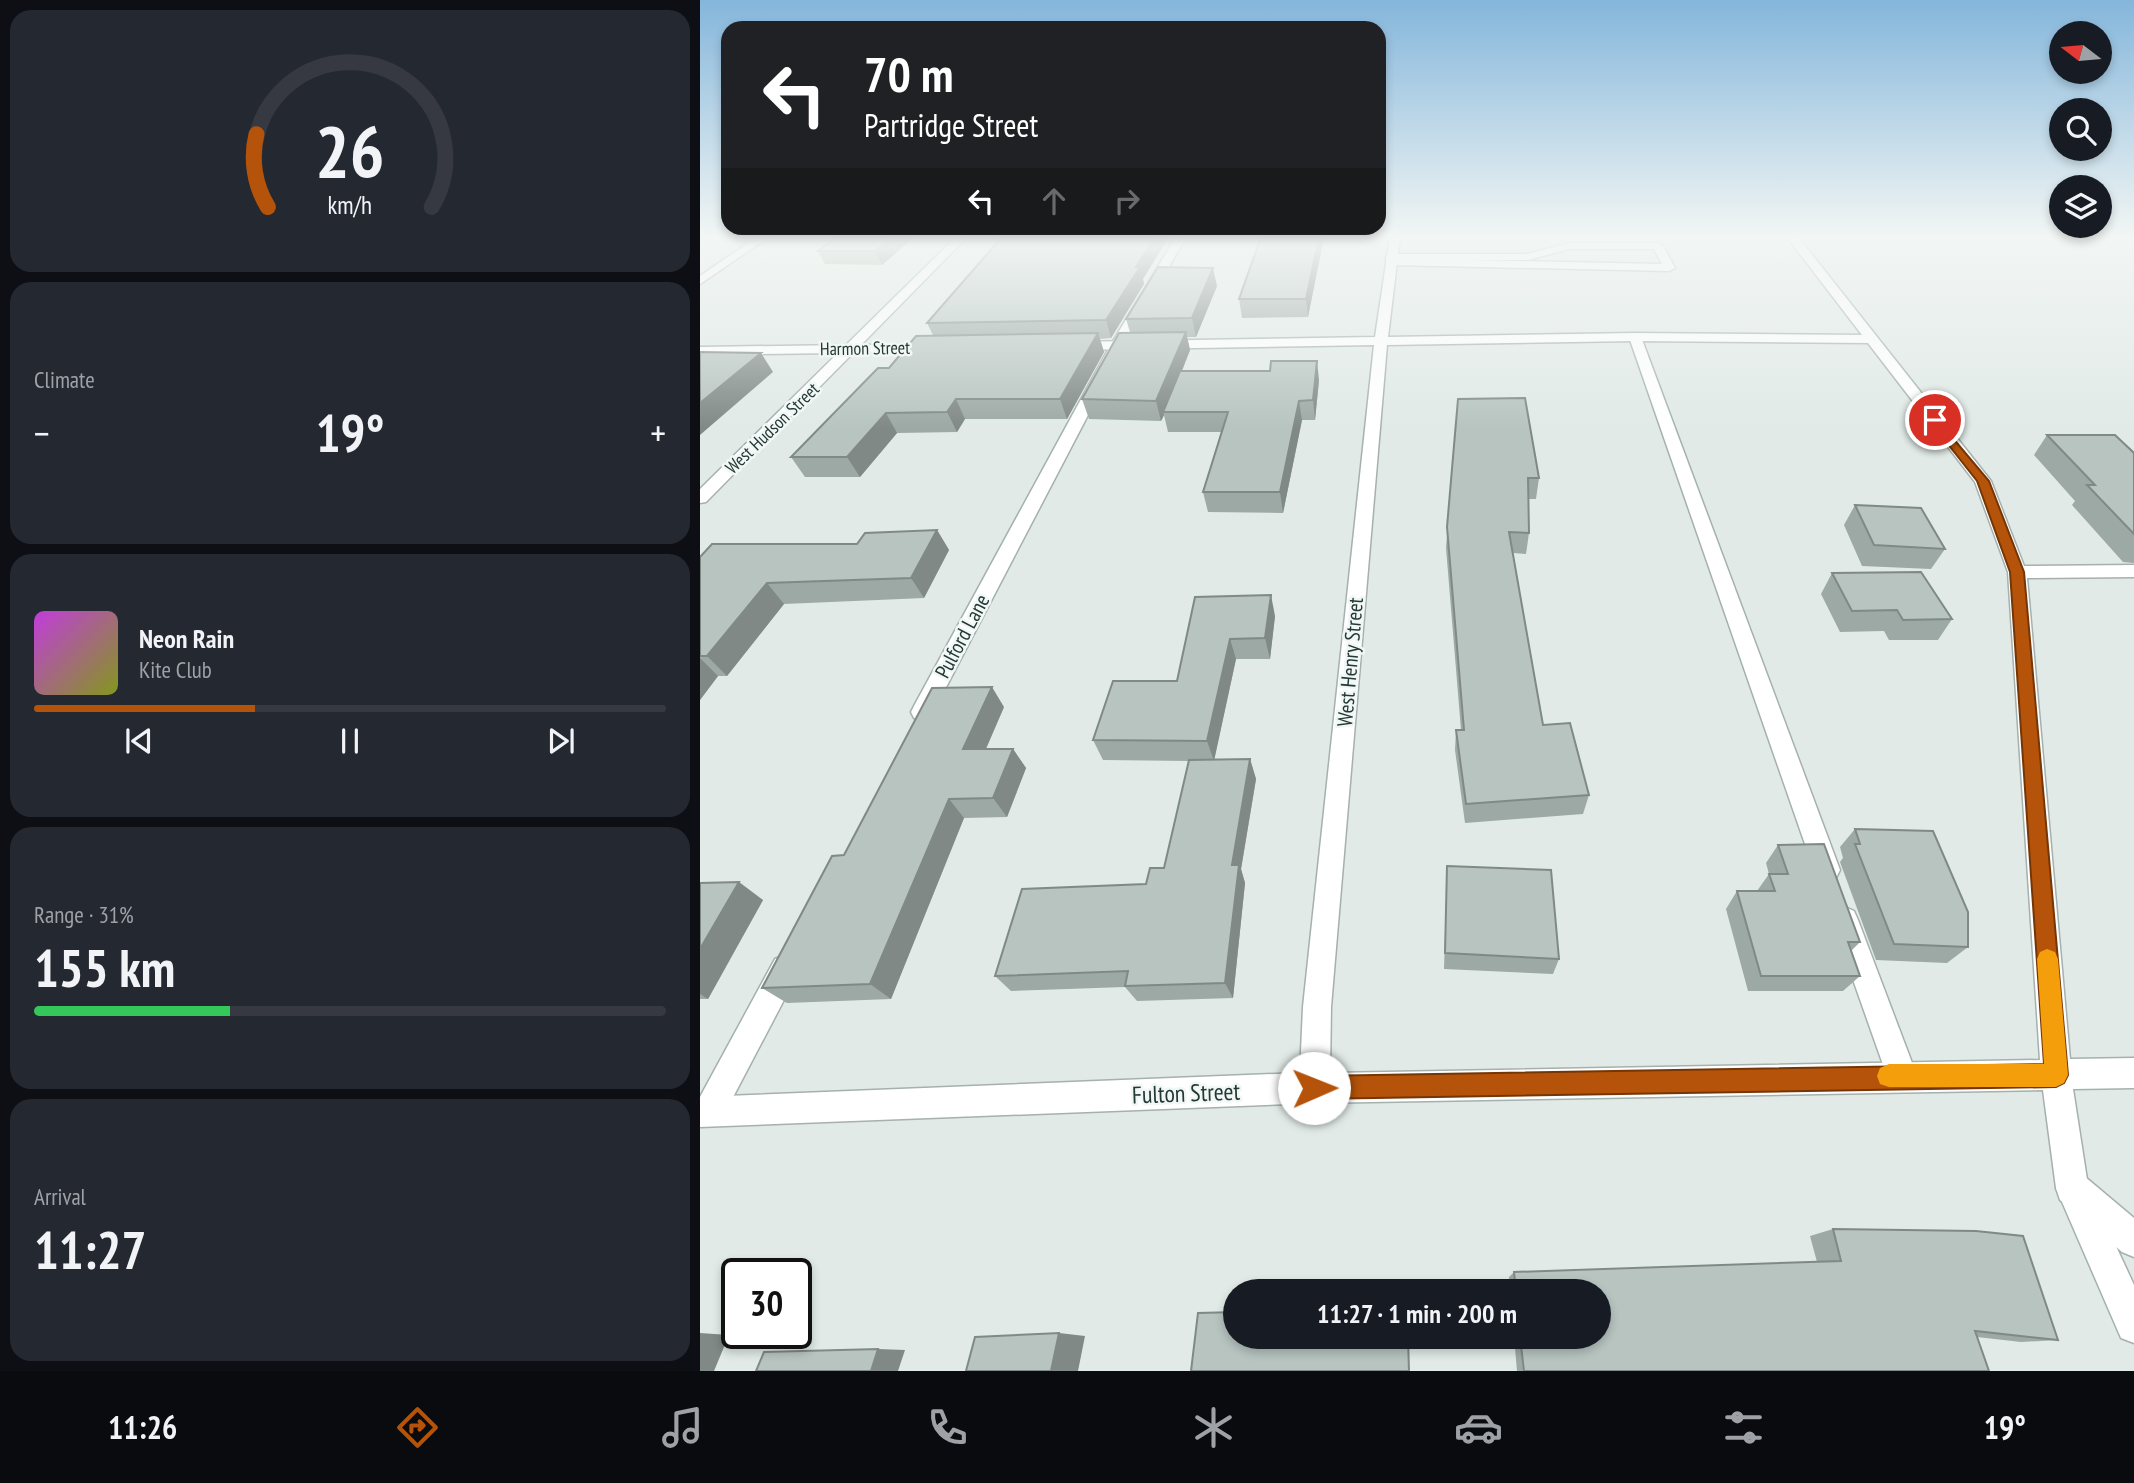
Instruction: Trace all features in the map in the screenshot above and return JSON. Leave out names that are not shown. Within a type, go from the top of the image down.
[{"type":"street","name":"West Hudson Street","points":[[700,498],[899,301]]},
{"type":"street","name":"Pulford Lane","points":[[913,729],[1143,301]]},
{"type":"street","name":"West Henry Street","points":[[1314,1088],[1318,993],[1386,301]]},
{"type":"street","points":[[1841,301],[1983,481],[2017,572],[2056,1075],[2072,1188],[2134,1325]]},
{"type":"street","points":[[1061,346],[1635,337],[1870,339]]},
{"type":"street","points":[[1635,337],[1902,1076]]},
{"type":"street","name":"Harmon Street","points":[[700,351],[949,347]]},
{"type":"street","points":[[2017,572],[2134,571]]},
{"type":"street","points":[[704,1112],[794,951]]},
{"type":"street","name":"Fulton Street","points":[[704,1112],[1314,1088],[2134,1073]]},
{"type":"street","points":[[2072,1188],[2134,1240]]},
{"type":"building","points":[[946,301],[1118,301],[1106,320],[927,323]]},
{"type":"building","points":[[1137,301],[1199,301],[1192,318],[1126,319]]},
{"type":"building","points":[[1186,332],[1156,401],[1082,399],[1119,333]]},
{"type":"building","points":[[1098,333],[1060,399],[956,399],[947,412],[886,413],[847,457],[791,457],[878,368],[889,368],[916,336]]},
{"type":"building","points":[[700,352],[761,353],[700,403]]},
{"type":"building","points":[[1271,361],[1317,361],[1313,400],[1299,401],[1280,492],[1203,492],[1228,412],[1163,412],[1180,371],[1270,371]]},
{"type":"building","points":[[1525,398],[1539,478],[1528,478],[1529,533],[1509,532],[1543,725],[1570,723],[1589,795],[1466,804],[1456,730],[1464,730],[1447,527],[1458,399]]},
{"type":"building","points":[[2047,435],[2115,435],[2134,453],[2134,534],[2087,485],[2095,485]]},
{"type":"building","points":[[1855,505],[1921,508],[1945,549],[1874,545]]},
{"type":"building","points":[[937,530],[911,578],[767,583],[707,656],[700,656],[700,557],[712,544],[857,544],[865,533]]},
{"type":"building","points":[[1921,572],[1952,619],[1903,620],[1897,610],[1852,611],[1832,573]]},
{"type":"building","points":[[1271,595],[1265,638],[1230,639],[1207,741],[1093,740],[1113,681],[1177,681],[1195,597]]},
{"type":"building","points":[[992,687],[963,749],[1013,749],[993,798],[949,799],[870,984],[762,988],[832,856],[844,855],[932,688]]},
{"type":"building","points":[[1250,759],[1232,865],[1239,865],[1225,983],[1125,986],[1128,971],[995,976],[1022,889],[1146,884],[1150,868],[1164,868],[1189,760]]},
{"type":"building","points":[[1855,829],[1933,831],[1968,912],[1968,947],[1894,944],[1855,844],[1860,844]]},
{"type":"building","points":[[1824,844],[1860,942],[1848,942],[1860,976],[1761,976],[1737,891],[1775,891],[1769,874],[1788,874],[1778,845]]},
{"type":"building","points":[[1447,866],[1551,870],[1559,959],[1445,953]]},
{"type":"building","points":[[739,882],[700,949],[700,883]]},
{"type":"building","points":[[1833,1229],[1976,1231],[2023,1236],[2058,1340],[1975,1331],[1989,1371],[1524,1371],[1521,1349],[1611,1349],[1611,1279],[1515,1279],[1514,1272],[1841,1261]]},
{"type":"building","points":[[1223,1312],[1223,1349],[1408,1349],[1409,1371],[1191,1371],[1198,1313]]},
{"type":"building","points":[[1059,1333],[1051,1371],[966,1371],[975,1337]]},
{"type":"building","points":[[878,1349],[871,1371],[756,1371],[764,1352]]},
{"type":"slow traffic","points":[[1889,1076],[2056,1075],[2047,959]]},
{"type":"route","points":[[1314,1088],[2056,1075],[2017,572],[1983,481],[1935,420]]}]
